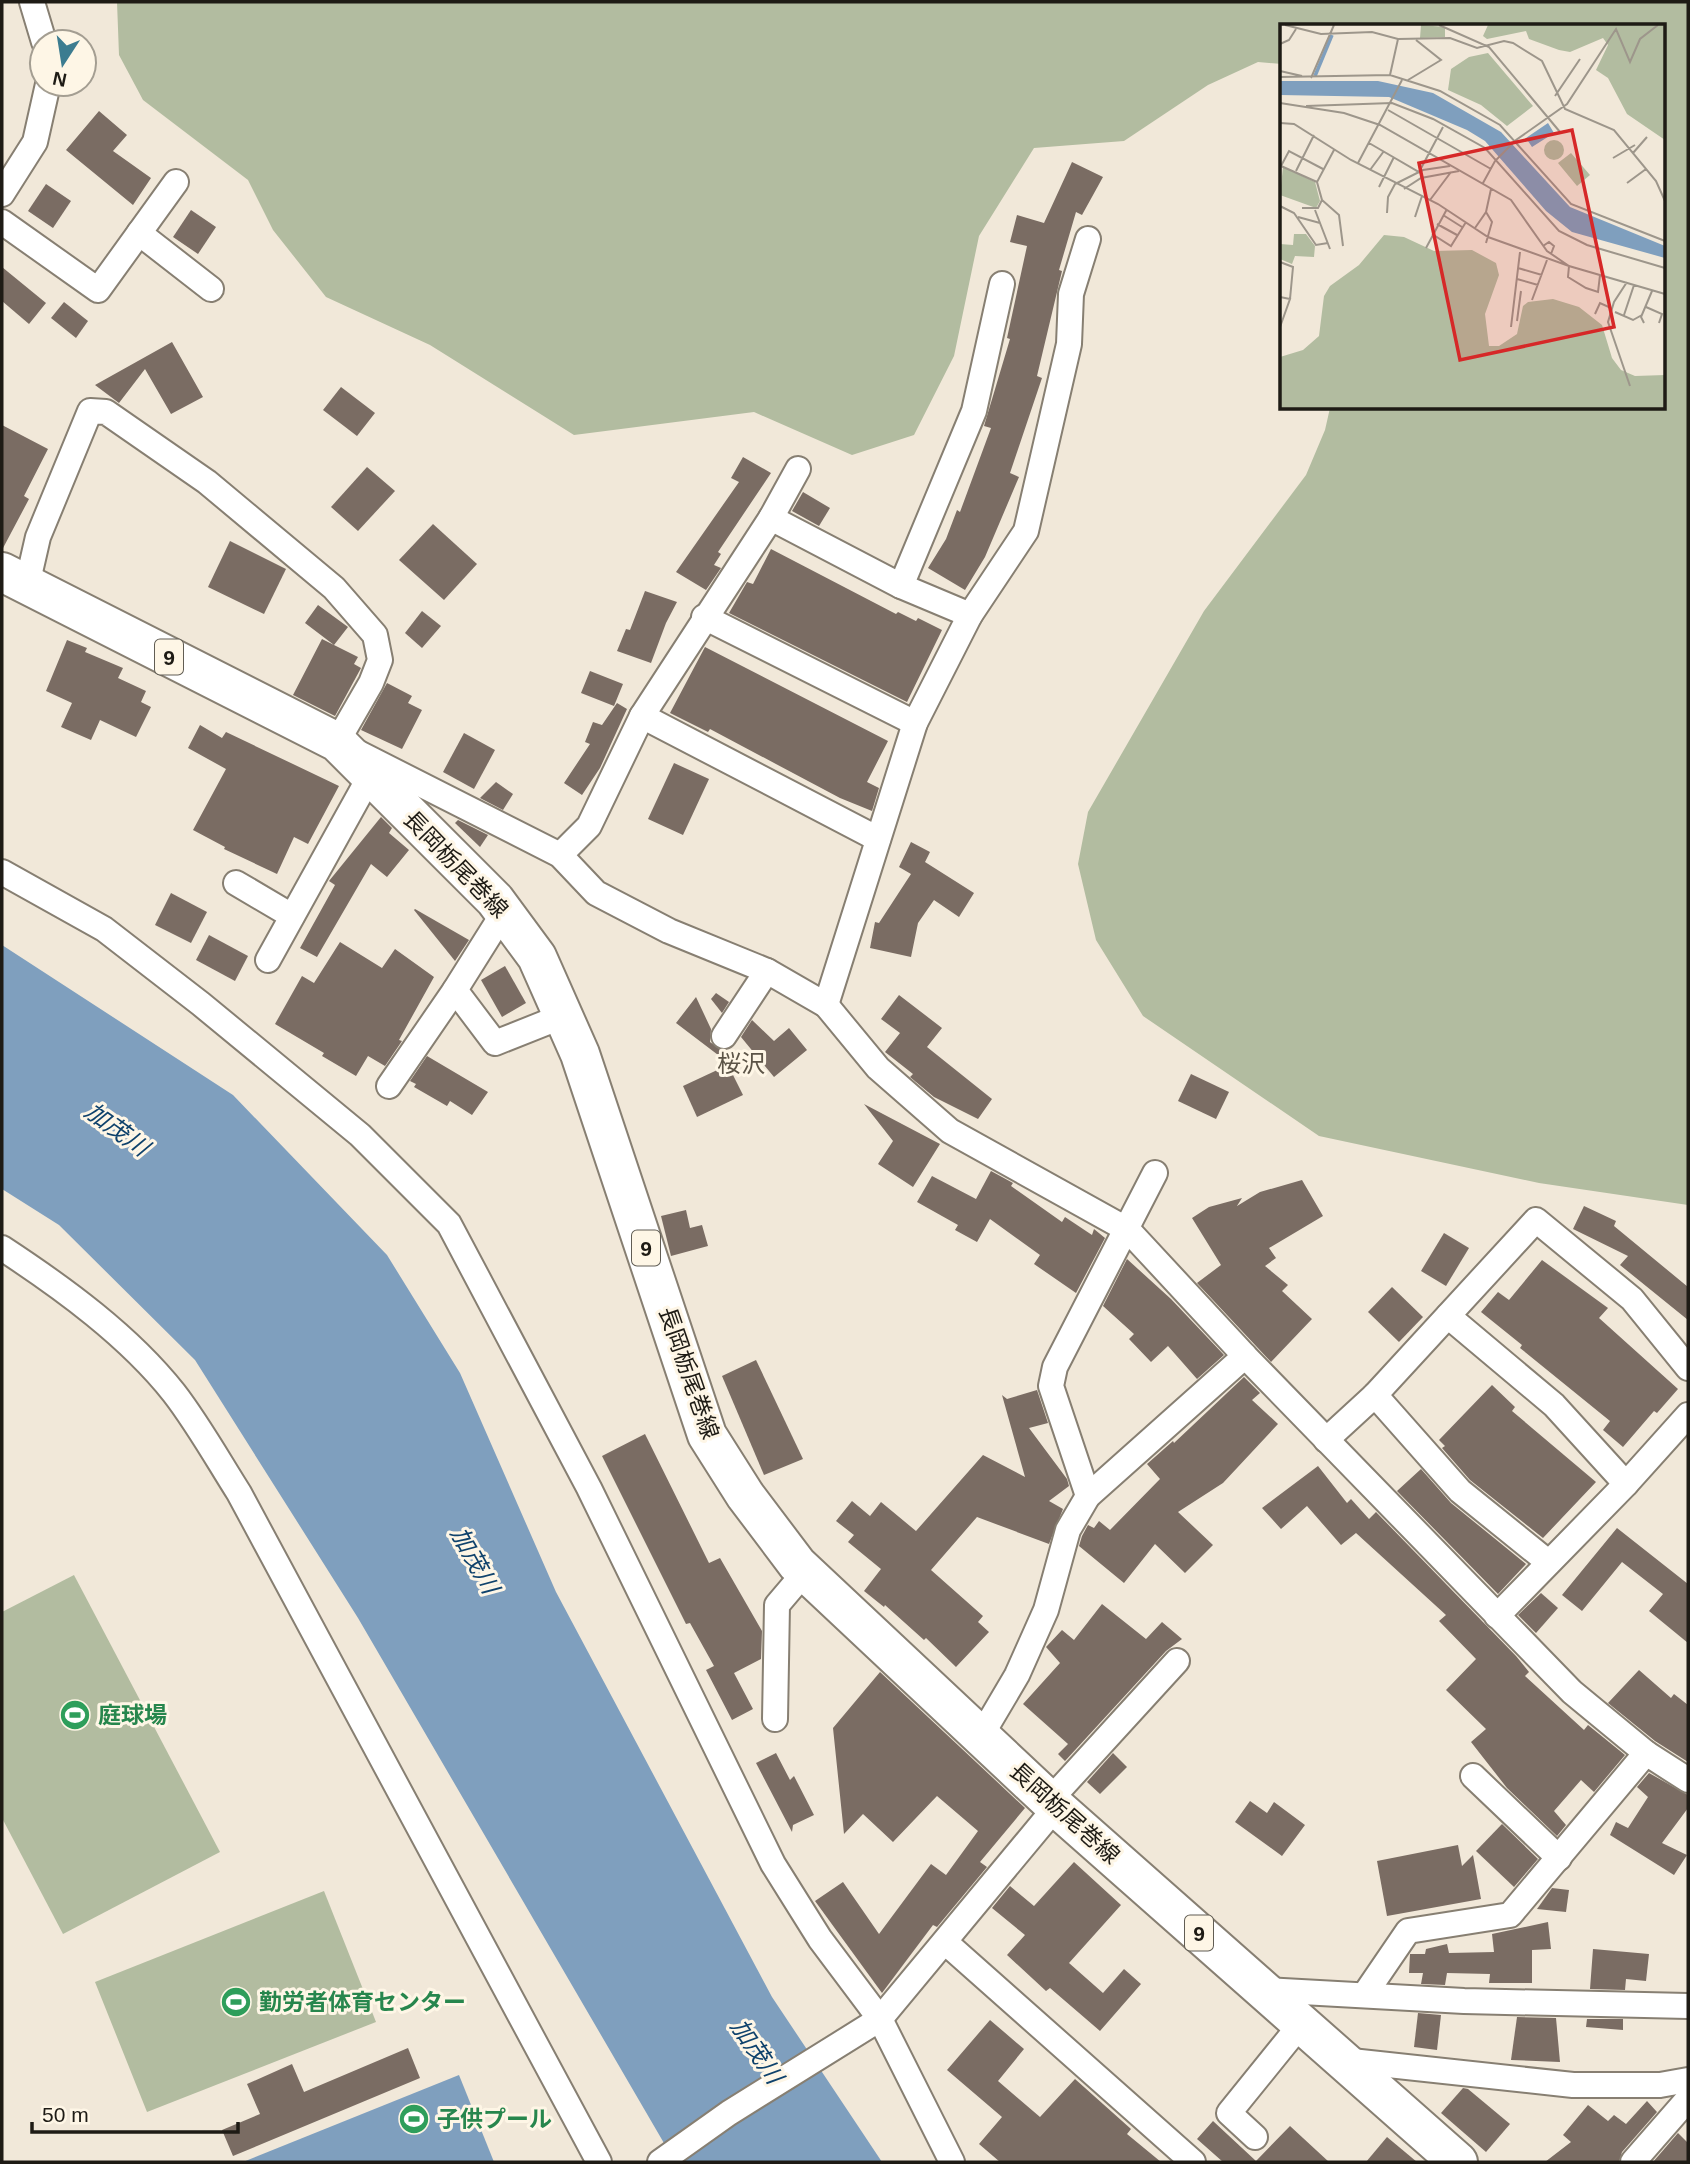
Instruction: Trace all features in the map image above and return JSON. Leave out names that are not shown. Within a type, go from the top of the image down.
[{"type":"main road","name":"長岡栃尾巻線","points":[[14,578],[337,741],[504,912],[537,957],[563,1016],[613,1146],[707,1435],[745,1495],[805,1572],[1053,1804],[1458,2162]]},
{"type":"street","points":[[32,2],[40,28]]},
{"type":"street","points":[[2,194],[35,142],[45,98]]},
{"type":"street","points":[[2,222],[98,290],[176,182]]},
{"type":"street","points":[[139,233],[211,289]]},
{"type":"street","points":[[826,1005],[915,723],[970,615],[1026,531],[1069,344],[1071,294],[1088,239]]},
{"type":"street","points":[[901,586],[974,411],[1002,284]]},
{"type":"street","points":[[14,578],[38,537],[90,411],[106,412],[206,482],[334,588],[375,635],[380,660],[371,683],[337,741],[560,855],[596,893],[669,931],[767,971],[826,1005],[878,1068],[950,1131],[1128,1230],[1245,1356],[1572,1692],[1646,1753],[1688,1780]]},
{"type":"street","points":[[560,855],[589,826],[642,716],[771,518],[798,469]]},
{"type":"street","points":[[771,518],[901,586],[970,615]]},
{"type":"street","points":[[704,617],[915,723]]},
{"type":"street","points":[[642,716],[878,839]]},
{"type":"street","points":[[268,960],[370,776]]},
{"type":"street","points":[[2,872],[104,929],[201,1004],[360,1135],[449,1224],[589,1488],[773,1864],[820,1939],[880,2019],[952,2162]]},
{"type":"street","points":[[236,883],[292,916]]},
{"type":"street","points":[[389,1086],[455,990],[504,912]]},
{"type":"street","points":[[724,1036],[767,971]]},
{"type":"street","points":[[455,990],[495,1043],[563,1016]]},
{"type":"street","points":[[1088,1496],[1051,1386],[1055,1367],[1156,1173]]},
{"type":"street","points":[[1326,1440],[1376,1395],[1536,1220],[1632,1299],[1688,1368]]},
{"type":"street","points":[[2,1248],[60,1286],[115,1334],[174,1393],[239,1493],[599,2162]]},
{"type":"street","points":[[1448,1316],[1554,1405],[1626,1484]]},
{"type":"street","points":[[981,1736],[1017,1675],[1046,1610],[1068,1530],[1088,1496],[1245,1356]]},
{"type":"street","points":[[1376,1395],[1461,1491],[1548,1562]]},
{"type":"street","points":[[1497,1616],[1626,1484],[1688,1415]]},
{"type":"street","points":[[775,1719],[777,1605],[805,1572]]},
{"type":"street","points":[[660,2162],[729,2113],[880,2019],[945,1942],[1053,1804],[1177,1661]]},
{"type":"street","points":[[1365,1994],[1408,1931],[1510,1915],[1646,1753]]},
{"type":"street","points":[[1473,1776],[1559,1858]]},
{"type":"street","points":[[945,1942],[1193,2162]]},
{"type":"street","points":[[1264,1990],[1464,2001],[1688,2006]]},
{"type":"street","points":[[1255,2137],[1229,2113],[1301,2024]]},
{"type":"street","points":[[1342,2060],[1573,2085],[1660,2085],[1688,2080]]},
{"type":"street","points":[[1633,2162],[1688,2099]]},
{"type":"green space","points":[[117,2],[1688,2],[1688,1205],[1539,1183],[1319,1136],[1143,1016],[1096,940],[1078,864],[1088,812],[1204,611],[1306,475],[1325,430],[1330,410],[1666,410],[1666,24],[1280,24],[1280,64],[1258,62],[1208,85],[1124,141],[1034,148],[979,236],[954,356],[914,435],[852,455],[754,412],[574,435],[430,345],[326,297],[273,230],[248,180],[143,100],[119,55]]},
{"type":"green space","name":"庭球場","points":[[74,1575],[220,1852],[63,1934],[2,1818],[2,1612]]},
{"type":"green space","name":"勤労者体育センター","points":[[324,1891],[376,2022],[147,2112],[95,1982]]},
{"type":"water","name":"加茂川","points":[[2,945],[233,1095],[387,1255],[460,1373],[556,1592],[772,1997],[882,2162],[675,2162],[358,1618],[195,1360],[59,1225],[2,1189]]},
{"type":"water","name":"子供プール","points":[[459,2075],[494,2162],[243,2162]]},
{"type":"building","points":[[99,111],[127,135],[113,151],[151,178],[133,205],[66,150]]},
{"type":"building","points":[[1072,162],[1103,177],[1082,215],[1076,212],[1059,270],[1062,271],[1037,376],[1042,378],[1010,473],[1019,477],[985,557],[965,590],[928,568],[946,539],[957,510],[960,512],[991,428],[984,426],[1010,339],[1007,338],[1027,246],[1010,242],[1017,215],[1044,223]]},
{"type":"building","points":[[46,184],[71,201],[53,228],[28,211]]},
{"type":"building","points":[[191,210],[216,227],[198,254],[173,237]]},
{"type":"building","points":[[2,267],[46,303],[29,324],[2,301]]},
{"type":"building","points":[[64,302],[88,321],[76,338],[51,318]]},
{"type":"building","points":[[172,342],[203,397],[171,414],[145,369],[119,403],[95,385]]},
{"type":"building","points":[[341,387],[375,413],[357,436],[323,410]]},
{"type":"building","points":[[2,425],[48,449],[24,496],[29,499],[2,550]]},
{"type":"building","points":[[743,457],[771,473],[718,552],[721,554],[714,565],[721,568],[706,590],[676,572],[739,482],[731,478]]},
{"type":"building","points":[[367,467],[395,491],[358,531],[331,507]]},
{"type":"building","points":[[803,492],[830,508],[819,526],[792,511]]},
{"type":"building","points":[[433,524],[477,564],[444,600],[399,560]]},
{"type":"building","points":[[230,541],[286,569],[264,614],[208,587]]},
{"type":"building","points":[[771,549],[896,614],[898,612],[916,621],[918,618],[942,630],[907,702],[729,613],[747,582],[753,584]]},
{"type":"building","points":[[645,591],[677,602],[651,663],[617,651],[626,629],[630,630]]},
{"type":"building","points":[[318,605],[348,627],[334,645],[305,623]]},
{"type":"building","points":[[422,611],[441,626],[422,648],[405,633]]},
{"type":"building","points":[[322,639],[358,657],[354,664],[361,668],[335,716],[293,695]]},
{"type":"building","points":[[67,640],[87,648],[85,652],[123,668],[118,678],[146,691],[141,702],[151,707],[136,737],[100,720],[91,740],[61,727],[72,703],[46,691]]},
{"type":"building","points":[[705,647],[888,741],[867,782],[879,788],[872,811],[840,798],[710,729],[708,732],[670,713]]},
{"type":"building","points":[[590,671],[623,684],[614,706],[581,693]]},
{"type":"building","points":[[387,683],[412,696],[408,703],[422,710],[402,749],[361,730]]},
{"type":"building","points":[[617,703],[627,709],[600,768],[582,795],[564,783],[590,744],[585,742],[593,722],[602,725]]},
{"type":"building","points":[[200,725],[222,738],[226,732],[339,786],[308,844],[294,837],[277,874],[224,849],[225,847],[193,830],[226,769],[188,748]]},
{"type":"building","points":[[464,733],[495,750],[474,789],[443,772]]},
{"type":"building","points":[[674,763],[709,779],[683,835],[648,819]]},
{"type":"building","points":[[496,782],[513,794],[503,810],[480,798]]},
{"type":"building","points":[[381,817],[392,828],[389,833],[409,850],[387,877],[371,864],[317,957],[300,948],[335,885],[329,881]]},
{"type":"building","points":[[458,820],[488,835],[480,847],[455,823]]},
{"type":"building","points":[[911,842],[930,852],[925,862],[974,893],[959,917],[934,900],[918,923],[911,957],[870,948],[875,922],[879,923],[911,874],[899,867]]},
{"type":"building","points":[[171,893],[207,912],[191,943],[155,925]]},
{"type":"building","points":[[414,910],[469,940],[455,961]]},
{"type":"building","points":[[209,935],[248,956],[235,981],[196,960]]},
{"type":"building","points":[[340,942],[382,968],[395,949],[434,977],[399,1040],[402,1041],[385,1066],[368,1056],[356,1076],[275,1024],[302,976],[314,983]]},
{"type":"building","points":[[505,966],[526,1003],[502,1017],[481,980]]},
{"type":"building","points":[[716,993],[729,1002],[722,1013],[711,999]]},
{"type":"building","points":[[899,995],[942,1028],[927,1047],[992,1099],[978,1119],[934,1097],[910,1077],[913,1074],[885,1052],[900,1033],[881,1019]]},
{"type":"building","points":[[696,997],[711,1029],[710,1042],[721,1050],[726,1061],[676,1023]]},
{"type":"building","points":[[752,1020],[774,1041],[789,1028],[807,1050],[774,1077],[741,1037]]},
{"type":"building","points":[[427,1056],[488,1092],[472,1115],[450,1101],[447,1106],[414,1087],[416,1084],[410,1081]]},
{"type":"building","points":[[728,1065],[743,1095],[697,1117],[683,1086]]},
{"type":"building","points":[[1191,1074],[1229,1092],[1216,1119],[1178,1101]]},
{"type":"building","points":[[864,1104],[940,1144],[913,1187],[878,1164],[893,1141]]},
{"type":"building","points":[[991,1171],[1013,1183],[1011,1186],[1062,1222],[1065,1217],[1092,1235],[1094,1229],[1105,1238],[1076,1293],[1034,1264],[1040,1255],[990,1219],[977,1242],[955,1230],[958,1225],[917,1202],[932,1176],[976,1199]]},
{"type":"building","points":[[1302,1180],[1323,1216],[1269,1248],[1276,1258],[1265,1266],[1288,1285],[1282,1291],[1312,1319],[1271,1362],[1197,1283],[1221,1265],[1192,1218],[1209,1207],[1242,1198],[1237,1206],[1260,1192]]},
{"type":"building","points":[[1584,1206],[1616,1221],[1614,1226],[1688,1287],[1688,1320],[1620,1265],[1628,1256],[1573,1229]]},
{"type":"building","points":[[686,1210],[690,1228],[702,1225],[708,1246],[671,1256],[661,1216]]},
{"type":"building","points":[[1444,1233],[1469,1248],[1446,1286],[1421,1271]]},
{"type":"building","points":[[1127,1259],[1171,1299],[1224,1355],[1197,1379],[1168,1346],[1151,1362],[1129,1339],[1134,1334],[1103,1306]]},
{"type":"building","points":[[1542,1260],[1608,1308],[1599,1318],[1678,1389],[1657,1413],[1654,1411],[1623,1447],[1603,1430],[1610,1421],[1520,1348],[1522,1345],[1481,1312],[1498,1292],[1509,1300]]},
{"type":"building","points":[[1392,1287],[1423,1317],[1399,1342],[1368,1312]]},
{"type":"building","points":[[756,1360],[803,1459],[764,1475],[722,1376]]},
{"type":"building","points":[[1244,1377],[1260,1393],[1252,1400],[1278,1424],[1223,1483],[1178,1512],[1213,1545],[1185,1573],[1155,1544],[1124,1583],[1079,1546],[1088,1525],[1094,1528],[1099,1521],[1110,1530],[1160,1479],[1147,1464],[1173,1441],[1174,1443]]},
{"type":"building","points":[[1492,1385],[1515,1407],[1512,1411],[1596,1482],[1543,1538],[1470,1480],[1442,1448],[1445,1446],[1439,1440]]},
{"type":"building","points":[[1037,1390],[1048,1423],[1029,1428],[1067,1479],[1069,1486],[1049,1501],[1063,1509],[1049,1544],[977,1517],[931,1570],[983,1616],[978,1622],[989,1632],[956,1667],[926,1638],[924,1640],[885,1605],[884,1607],[864,1591],[881,1569],[848,1542],[854,1535],[836,1521],[852,1501],[870,1516],[881,1502],[916,1531],[983,1455],[1025,1477],[1002,1395],[1007,1399]]},
{"type":"building","points":[[645,1434],[709,1563],[720,1558],[762,1631],[761,1659],[734,1673],[753,1709],[732,1720],[706,1670],[714,1666],[690,1623],[686,1624],[602,1456]]},
{"type":"building","points":[[1318,1466],[1347,1503],[1351,1499],[1369,1519],[1376,1512],[1516,1656],[1529,1672],[1525,1676],[1584,1730],[1588,1725],[1625,1755],[1594,1792],[1581,1780],[1554,1811],[1566,1825],[1557,1836],[1507,1788],[1471,1742],[1486,1729],[1446,1690],[1476,1659],[1439,1621],[1446,1615],[1356,1533],[1341,1545],[1307,1506],[1281,1529],[1262,1508]]},
{"type":"building","points":[[1421,1469],[1451,1503],[1526,1564],[1498,1594],[1397,1491]]},
{"type":"building","points":[[1617,1528],[1688,1584],[1688,1643],[1649,1611],[1663,1594],[1622,1562],[1582,1611],[1562,1595]]},
{"type":"building","points":[[1541,1593],[1558,1608],[1536,1633],[1518,1615]]},
{"type":"building","points":[[1102,1604],[1146,1639],[1162,1622],[1182,1639],[1166,1651],[1065,1761],[1058,1754],[1068,1744],[1023,1704],[1060,1663],[1046,1647],[1062,1630],[1074,1640]]},
{"type":"building","points":[[1639,1670],[1671,1698],[1674,1694],[1688,1705],[1688,1762],[1655,1741],[1608,1703]]},
{"type":"building","points":[[880,1672],[1025,1808],[980,1862],[987,1867],[937,1927],[933,1925],[882,1993],[815,1901],[843,1882],[879,1934],[931,1864],[946,1875],[978,1831],[937,1796],[893,1842],[863,1814],[844,1834],[833,1728]]},
{"type":"building","points":[[776,1753],[790,1780],[794,1776],[814,1815],[793,1825],[792,1832],[756,1763]]},
{"type":"building","points":[[1113,1753],[1127,1767],[1100,1794],[1087,1782]]},
{"type":"building","points":[[1649,1773],[1688,1795],[1688,1808],[1662,1843],[1687,1855],[1674,1875],[1610,1835],[1616,1822],[1628,1828],[1648,1797],[1637,1787]]},
{"type":"building","points":[[1250,1801],[1267,1813],[1274,1802],[1305,1825],[1282,1856],[1235,1822]]},
{"type":"building","points":[[1502,1824],[1538,1859],[1514,1887],[1476,1851]]},
{"type":"building","points":[[1458,1845],[1462,1866],[1473,1855],[1481,1899],[1387,1916],[1377,1861]]},
{"type":"building","points":[[1074,1862],[1121,1905],[1069,1963],[1103,1993],[1124,1969],[1141,1984],[1100,2031],[1050,1988],[1046,1991],[1007,1955],[1025,1935],[992,1908],[1010,1886],[1034,1906]]},
{"type":"building","points":[[1552,1888],[1569,1890],[1566,1912],[1537,1909]]},
{"type":"building","points":[[1548,1922],[1551,1949],[1532,1950],[1532,1983],[1489,1983],[1490,1974],[1447,1973],[1445,1985],[1421,1984],[1423,1973],[1409,1973],[1410,1954],[1425,1954],[1426,1949],[1447,1944],[1449,1953],[1494,1952],[1492,1934]]},
{"type":"building","points":[[1593,1949],[1649,1954],[1646,1981],[1626,1979],[1625,1990],[1590,1989]]},
{"type":"building","points":[[1418,2013],[1441,2015],[1437,2050],[1414,2047]]},
{"type":"building","points":[[1517,2017],[1556,2018],[1560,2062],[1511,2060]]},
{"type":"building","points":[[1587,2019],[1623,2019],[1623,2030],[1586,2027]]},
{"type":"building","points":[[990,2020],[1024,2049],[998,2081],[1040,2117],[1075,2079],[1131,2129],[1127,2134],[1161,2162],[1000,2162],[979,2144],[1002,2117],[947,2070]]},
{"type":"building","points":[[408,2048],[420,2078],[233,2156],[222,2130],[260,2114],[247,2084],[292,2064],[304,2092]]},
{"type":"building","points":[[1463,2088],[1468,2089],[1510,2124],[1486,2152],[1441,2113]]},
{"type":"building","points":[[1647,2101],[1657,2112],[1622,2152],[1619,2162],[1545,2162],[1571,2142],[1563,2135],[1588,2105],[1608,2121],[1614,2115],[1626,2124]]},
{"type":"building","points":[[1213,2121],[1256,2161],[1290,2126],[1329,2162],[1223,2162],[1197,2139]]},
{"type":"building","points":[[1678,2133],[1688,2143],[1688,2162],[1653,2162]]},
{"type":"building","points":[[1387,2137],[1417,2162],[1366,2162]]},
{"type":"place","name":"庭球場","points":[[75,1715]]},
{"type":"place","name":"勤労者体育センター","points":[[236,2002]]},
{"type":"place","name":"子供プール","points":[[414,2119]]},
{"type":"district","name":"桜沢","points":[[741,1063]]}]
